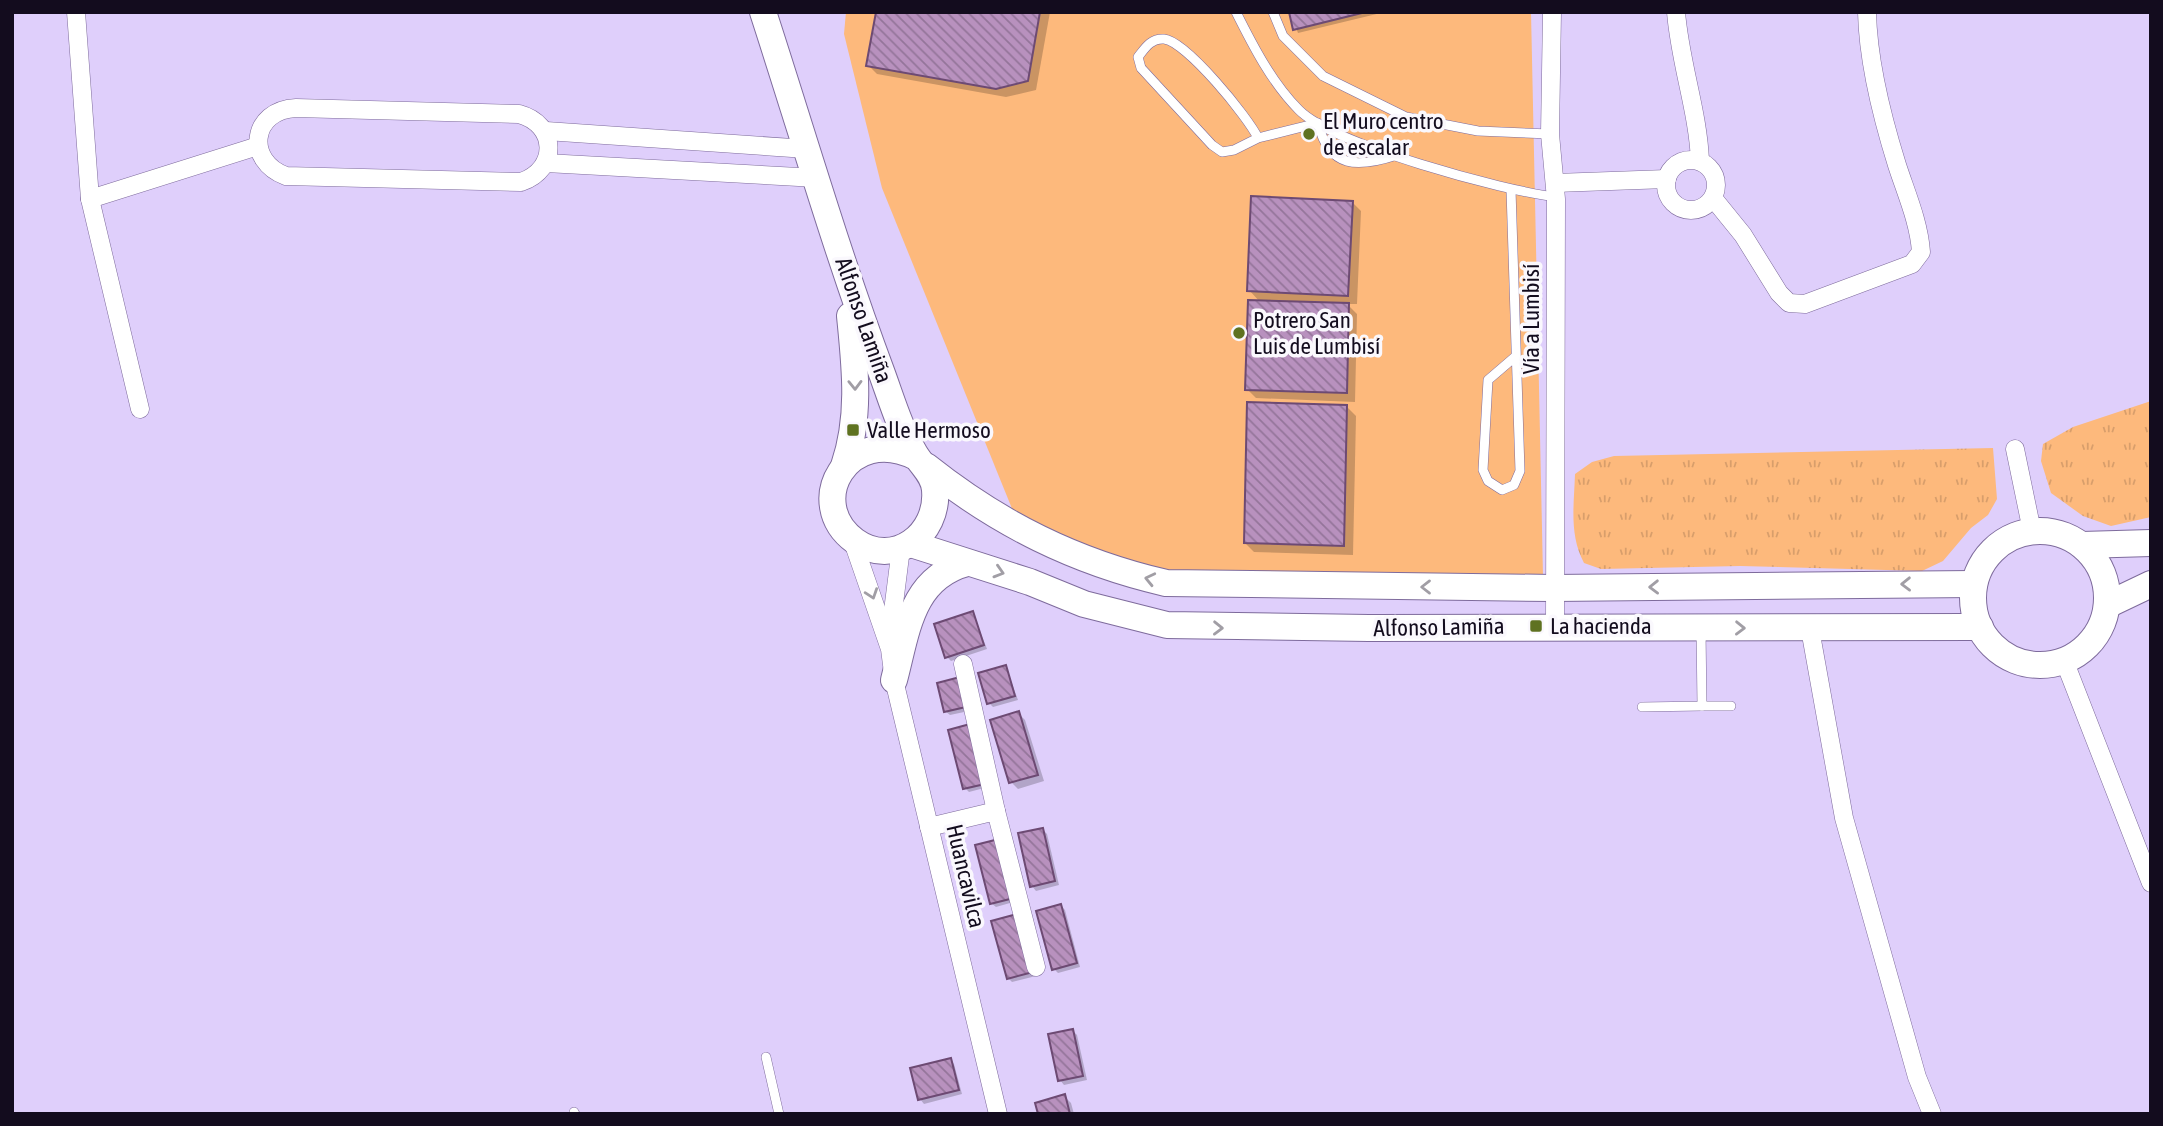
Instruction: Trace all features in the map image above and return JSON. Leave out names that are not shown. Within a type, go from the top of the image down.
[{"type":"street","points":[[76,12],[90,200],[140,409]]},
{"type":"street","name":"Alfonso Lamiña","points":[[763,12],[870,342],[921,462],[960,493],[1038,540],[1114,571],[1166,583],[1553,588],[1974,584]]},
{"type":"street","name":"Vía a Lumbisí","points":[[1552,12],[1550,134],[1555,190],[1555,626]]},
{"type":"street","points":[[1676,12],[1679,51],[1699,140],[1700,161]]},
{"type":"street","points":[[1713,198],[1743,235],[1779,293],[1790,303],[1805,304],[1912,264],[1921,252],[1920,237],[1896,161],[1876,79],[1867,12]]},
{"type":"street","points":[[285,109],[519,114],[539,123],[546,131],[549,142],[546,163],[540,172],[521,182],[286,176],[267,166],[258,146],[262,127],[275,112],[285,109]]},
{"type":"street","points":[[546,131],[807,149]]},
{"type":"street","points":[[90,200],[258,146]]},
{"type":"street","points":[[1700,161],[1712,170],[1716,184],[1713,198],[1704,206],[1693,210],[1681,208],[1672,201],[1667,190],[1667,179],[1679,162],[1700,161]]},
{"type":"street","points":[[546,163],[817,178]]},
{"type":"street","points":[[1555,190],[1667,179]]},
{"type":"street","name":"Alfonso Lamiña","points":[[831,221],[849,307],[854,360],[853,430],[844,466]]},
{"type":"street","points":[[878,447],[898,448],[921,462],[935,487],[936,509],[927,529],[906,546],[875,550],[852,539],[839,523],[833,504],[835,484],[844,466],[859,453],[878,447]]},
{"type":"street","points":[[2015,449],[2032,531]]},
{"type":"street","points":[[2032,531],[2063,534],[2082,545],[2102,573],[2107,606],[2102,626],[2089,644],[2064,660],[2052,664],[2030,665],[2010,658],[1992,645],[1980,627],[1973,606],[1974,584],[1983,562],[1998,545],[2018,534],[2032,531]]},
{"type":"street","name":"Huancavilca","points":[[852,539],[890,649],[894,680],[998,1114]]},
{"type":"street","points":[[2082,545],[2151,543]]},
{"type":"street","name":"Alfonso Lamiña","points":[[906,546],[1030,582],[1084,604],[1167,625],[1355,628],[1980,627]]},
{"type":"street","name":"Huancavilca","points":[[890,649],[906,546]]},
{"type":"street","points":[[894,680],[913,611],[929,583],[943,570],[967,563]]},
{"type":"street","points":[[2107,606],[2151,584]]},
{"type":"street","points":[[1810,629],[1844,818],[1917,1077],[1932,1114]]},
{"type":"street","points":[[2064,660],[2151,883]]},
{"type":"street","points":[[963,664],[996,811],[1036,967]]},
{"type":"street","points":[[929,827],[996,811]]},
{"type":"lane","points":[[1236,12],[1258,56],[1300,111],[1318,123],[1372,148],[1511,190],[1555,190]]},
{"type":"lane","points":[[1273,12],[1283,36],[1323,76],[1406,117],[1478,131],[1550,134]]},
{"type":"lane","points":[[1258,138],[1249,119],[1184,50],[1165,39],[1154,40],[1147,45],[1138,57],[1141,68],[1212,145],[1222,152],[1258,138],[1318,123]]},
{"type":"lane","points":[[1318,123],[1322,139],[1346,163],[1369,165],[1397,155]]},
{"type":"lane","points":[[1511,190],[1520,471],[1514,485],[1502,490],[1488,481],[1483,470],[1488,380],[1516,356]]},
{"type":"lane","points":[[1701,628],[1702,706]]},
{"type":"lane","points":[[1642,707],[1731,706]]},
{"type":"lane","points":[[766,1057],[779,1114]]},
{"type":"green space","name":"Potrero San Luis de Lumbisí","points":[[846,12],[1531,12],[1543,576],[1166,583],[1015,516],[882,188],[844,34]]},
{"type":"green space","points":[[2151,401],[2151,517],[2111,526],[2083,516],[2051,493],[2041,461],[2043,444],[2073,427]]},
{"type":"green space","points":[[1993,448],[1997,499],[1988,515],[1971,528],[1943,561],[1922,571],[1740,566],[1601,569],[1584,563],[1576,542],[1575,474],[1592,462],[1614,456]]},
{"type":"building","points":[[876,12],[1040,12],[1028,81],[996,89],[866,66]]},
{"type":"building","points":[[1289,12],[1366,12],[1293,30]]},
{"type":"building","points":[[1251,196],[1353,201],[1348,296],[1247,291]]},
{"type":"building","points":[[1248,300],[1349,303],[1347,393],[1245,390]]},
{"type":"building","points":[[1247,402],[1347,405],[1344,546],[1244,543]]},
{"type":"building","points":[[973,611],[984,645],[945,658],[934,624]]},
{"type":"building","points":[[1006,665],[1015,696],[987,704],[978,673]]},
{"type":"building","points":[[960,677],[966,707],[944,712],[937,683]]},
{"type":"building","points":[[1019,711],[1038,775],[1009,783],[990,720]]},
{"type":"building","points":[[970,724],[985,784],[963,789],[948,730]]},
{"type":"building","points":[[1043,828],[1055,881],[1030,887],[1018,833]]},
{"type":"building","points":[[999,839],[1014,898],[990,904],[975,845]]},
{"type":"building","points":[[1061,904],[1077,963],[1052,970],[1036,911]]},
{"type":"building","points":[[1017,914],[1033,972],[1007,979],[991,921]]},
{"type":"building","points":[[1073,1029],[1083,1076],[1058,1081],[1048,1034]]},
{"type":"building","points":[[951,1058],[959,1090],[918,1100],[910,1068]]},
{"type":"building","points":[[1065,1094],[1070,1114],[1038,1114],[1035,1103]]},
{"type":"place","name":"El Muro centro de escalar","points":[[1309,134]]},
{"type":"place","name":"Potrero San Luis de Lumbisí","points":[[1239,333]]},
{"type":"place","name":"Valle Hermoso","points":[[853,430]]},
{"type":"place","name":"La hacienda","points":[[1536,626]]}]
